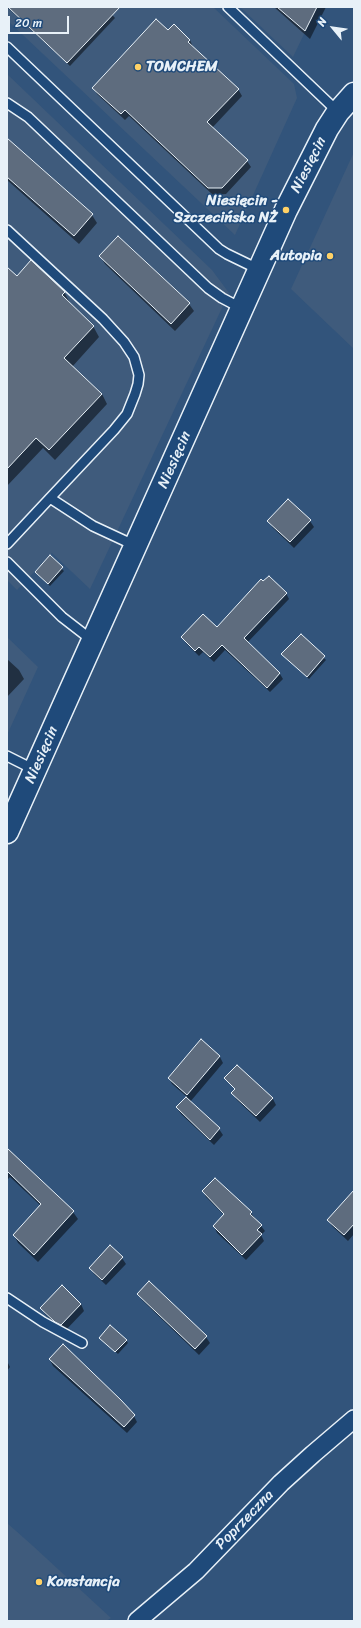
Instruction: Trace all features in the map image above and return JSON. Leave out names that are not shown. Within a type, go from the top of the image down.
[{"type":"street","name":"Niesięcin","points":[[10,825],[309,162],[326,129],[338,112],[354,94]]},
{"type":"street","name":"Poprzeczna","points":[[137,1621],[196,1571],[282,1483],[354,1419]]},
{"type":"lane","points":[[228,7],[338,112]]},
{"type":"lane","points":[[7,47],[219,248],[227,254],[260,270]]},
{"type":"lane","points":[[7,103],[28,117],[208,288],[242,309]]},
{"type":"lane","points":[[7,230],[103,319],[130,350],[139,375],[135,394],[121,423],[7,544]]},
{"type":"lane","points":[[50,498],[93,526],[136,546]]},
{"type":"lane","points":[[7,562],[62,617],[93,641]]},
{"type":"lane","points":[[7,756],[35,770]]},
{"type":"lane","points":[[7,1298],[44,1322],[82,1343]]},
{"type":"shaded area","points":[[7,7],[213,7],[294,84],[297,98],[235,235],[7,20]]},
{"type":"shaded area","points":[[240,7],[317,7],[293,57]]},
{"type":"shaded area","points":[[7,74],[212,270],[229,293],[90,589],[52,553],[17,590],[7,580]]},
{"type":"shaded area","name":"Autopia","points":[[354,152],[354,349],[291,289]]},
{"type":"shaded area","points":[[7,637],[38,667],[7,735]]},
{"type":"shaded area","name":"Konstancja","points":[[7,1523],[111,1618],[106,1621],[7,1621]]},
{"type":"building","points":[[8,7],[120,7],[67,63]]},
{"type":"building","points":[[277,7],[317,7],[305,31]]},
{"type":"building","points":[[156,19],[168,30],[174,24],[190,40],[188,42],[239,89],[207,122],[248,160],[222,188],[208,188],[125,110],[121,114],[92,88]]},
{"type":"building","points":[[7,138],[93,214],[74,236],[7,177]]},
{"type":"building","points":[[118,236],[190,303],[171,324],[99,256]]},
{"type":"building","points":[[31,260],[65,292],[62,295],[94,326],[64,358],[102,394],[49,450],[36,438],[7,469],[7,267],[17,276]]},
{"type":"building","points":[[288,499],[311,520],[290,542],[267,521]]},
{"type":"building","points":[[50,555],[63,567],[48,584],[35,572]]},
{"type":"building","points":[[269,576],[287,593],[244,638],[280,673],[267,688],[222,645],[210,657],[199,647],[195,651],[181,637],[203,614],[217,627],[261,579],[263,581]]},
{"type":"building","points":[[301,634],[325,656],[307,677],[281,654]]},
{"type":"building","points":[[201,1039],[220,1056],[187,1095],[168,1078]]},
{"type":"building","points":[[237,1065],[273,1098],[256,1116],[231,1093],[235,1089],[224,1078]]},
{"type":"building","points":[[186,1097],[220,1128],[210,1140],[176,1107]]},
{"type":"building","points":[[7,1148],[74,1211],[34,1255],[13,1235],[41,1204],[7,1171]]},
{"type":"building","points":[[215,1178],[252,1212],[250,1214],[262,1225],[257,1230],[262,1234],[242,1255],[213,1226],[224,1214],[202,1191]]},
{"type":"building","points":[[354,1190],[354,1224],[344,1235],[327,1220]]},
{"type":"building","points":[[110,1245],[123,1257],[102,1280],[89,1268]]},
{"type":"building","points":[[149,1281],[207,1336],[195,1349],[137,1294]]},
{"type":"building","points":[[62,1285],[81,1304],[61,1325],[55,1322],[40,1308]]},
{"type":"building","points":[[110,1325],[127,1340],[115,1352],[99,1338]]},
{"type":"building","points":[[63,1344],[135,1415],[124,1427],[49,1359]]},
{"type":"place","name":"TOMCHEM","points":[[138,67]]},
{"type":"place","name":"Niesięcin - Szczecińska NŻ","points":[[286,210]]},
{"type":"place","name":"Autopia","points":[[330,256]]},
{"type":"place","name":"Konstancja","points":[[39,1582]]}]
